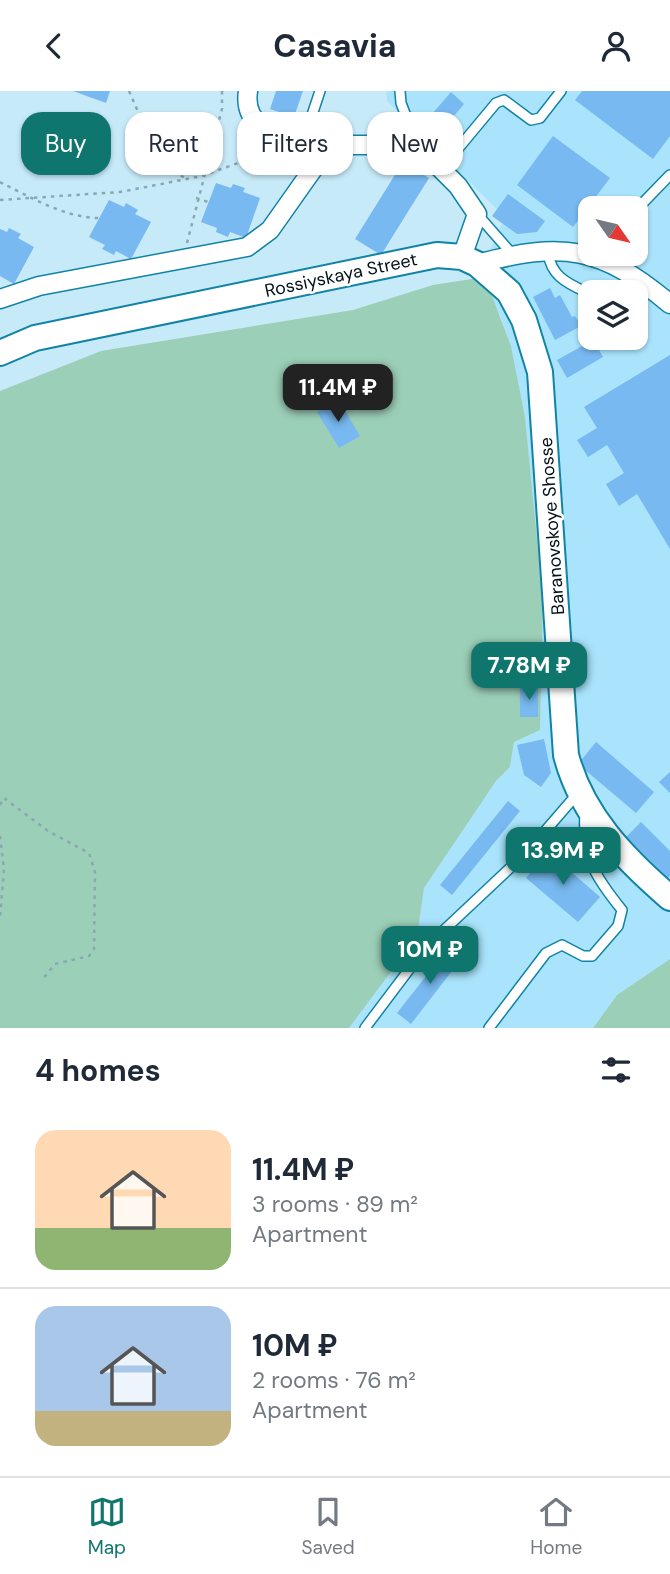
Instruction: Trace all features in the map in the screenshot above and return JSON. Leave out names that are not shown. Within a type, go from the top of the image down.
[{"type":"main road","name":"Rossiyskaya Street","points":[[0,353],[35,338],[437,255],[470,260]]},
{"type":"main road","name":"Baranovskoye Shosse","points":[[470,260],[509,292],[524,320],[540,372],[566,755],[582,799],[630,862],[670,898]]},
{"type":"street","points":[[248,91],[246,106],[249,112]]},
{"type":"street","points":[[0,299],[38,286],[247,247],[270,230],[309,175]]},
{"type":"street","points":[[447,175],[477,214],[470,260]]},
{"type":"street","name":"Rossiyskaya Street","points":[[470,260],[547,250],[578,253]]},
{"type":"street","name":"Rossiyskaya Street","points":[[616,266],[670,305]]},
{"type":"lane","points":[[313,112],[320,91]]},
{"type":"lane","points":[[400,91],[404,112]]},
{"type":"lane","points":[[463,143],[496,103],[504,100],[531,120],[540,118],[561,91]]},
{"type":"lane","points":[[648,198],[670,175]]},
{"type":"lane","points":[[477,214],[513,255]]},
{"type":"lane","points":[[547,250],[551,269],[557,276],[578,287]]},
{"type":"lane","points":[[365,1028],[426,947],[582,799]]},
{"type":"lane","points":[[489,1028],[546,953],[562,945],[583,956],[592,956],[618,926],[622,910],[598,881],[583,838],[582,799]]},
{"type":"path","points":[[129,91],[159,160],[186,179]]},
{"type":"path","points":[[186,246],[196,198],[222,109],[222,91]]},
{"type":"path","points":[[0,200],[120,192],[202,176],[237,163]]},
{"type":"path","points":[[0,181],[31,198],[85,218],[99,218]]},
{"type":"path","points":[[196,198],[208,202]]},
{"type":"path","points":[[0,805],[4,798],[47,831],[89,853],[95,871],[93,949],[89,956],[55,964],[42,981]]},
{"type":"path","points":[[0,836],[4,869],[0,918]]},
{"type":"shaded area","points":[[386,91],[670,91],[670,881],[666,883],[670,892],[670,959],[617,995],[593,1028],[349,1028],[417,937],[424,888],[496,781],[510,767],[514,742],[540,730],[543,599],[525,417],[511,346],[500,315],[478,278],[505,217],[462,175],[463,112],[398,112],[387,101]]},
{"type":"green space","points":[[478,278],[489,288],[511,346],[525,417],[543,599],[540,730],[514,742],[510,767],[496,781],[424,888],[417,937],[349,1028],[0,1028],[0,391],[101,351],[353,310],[433,285]]},
{"type":"green space","points":[[670,959],[670,1028],[593,1028],[617,995]]},
{"type":"building","points":[[73,91],[110,91],[106,103]]},
{"type":"building","points":[[276,91],[303,91],[296,112],[270,109]]},
{"type":"building","points":[[582,91],[670,91],[670,136],[653,159],[575,100]]},
{"type":"building","points":[[451,92],[464,104],[457,112],[434,112]]},
{"type":"building","points":[[553,136],[610,178],[596,196],[578,196],[578,220],[573,227],[517,185]]},
{"type":"building","points":[[395,175],[424,175],[429,178],[381,255],[355,239]]},
{"type":"building","points":[[216,183],[231,188],[233,184],[245,188],[243,192],[260,198],[246,238],[230,232],[228,237],[216,232],[217,228],[201,222]]},
{"type":"building","points":[[508,194],[545,221],[537,232],[517,234],[492,216]]},
{"type":"building","points":[[109,200],[124,207],[126,203],[138,210],[135,214],[151,222],[131,259],[116,251],[114,255],[102,249],[105,245],[89,237]]},
{"type":"building","points":[[9,228],[21,234],[18,238],[34,247],[14,284],[0,276],[0,229],[7,232]]},
{"type":"building","points":[[550,288],[555,298],[560,295],[572,317],[575,316],[578,328],[555,340],[533,297]]},
{"type":"building","points":[[578,348],[599,350],[603,357],[567,378],[557,360]]},
{"type":"building","points":[[670,355],[670,549],[637,494],[619,506],[606,484],[624,473],[607,445],[588,457],[577,440],[597,428],[584,407]]},
{"type":"building","points":[[338,399],[360,436],[339,448],[317,412]]},
{"type":"building","points":[[520,687],[538,687],[538,717],[520,717]]},
{"type":"building","points":[[544,739],[551,773],[541,787],[524,775],[517,745]]},
{"type":"building","points":[[596,742],[654,792],[636,813],[578,764]]},
{"type":"building","points":[[670,772],[670,793],[659,782]]},
{"type":"building","points":[[508,801],[520,811],[452,895],[440,885]]},
{"type":"building","points":[[641,822],[670,851],[668,878],[626,837]]},
{"type":"building","points":[[548,852],[600,897],[578,922],[526,878]]},
{"type":"building","points":[[449,947],[462,958],[411,1024],[397,1013]]}]
